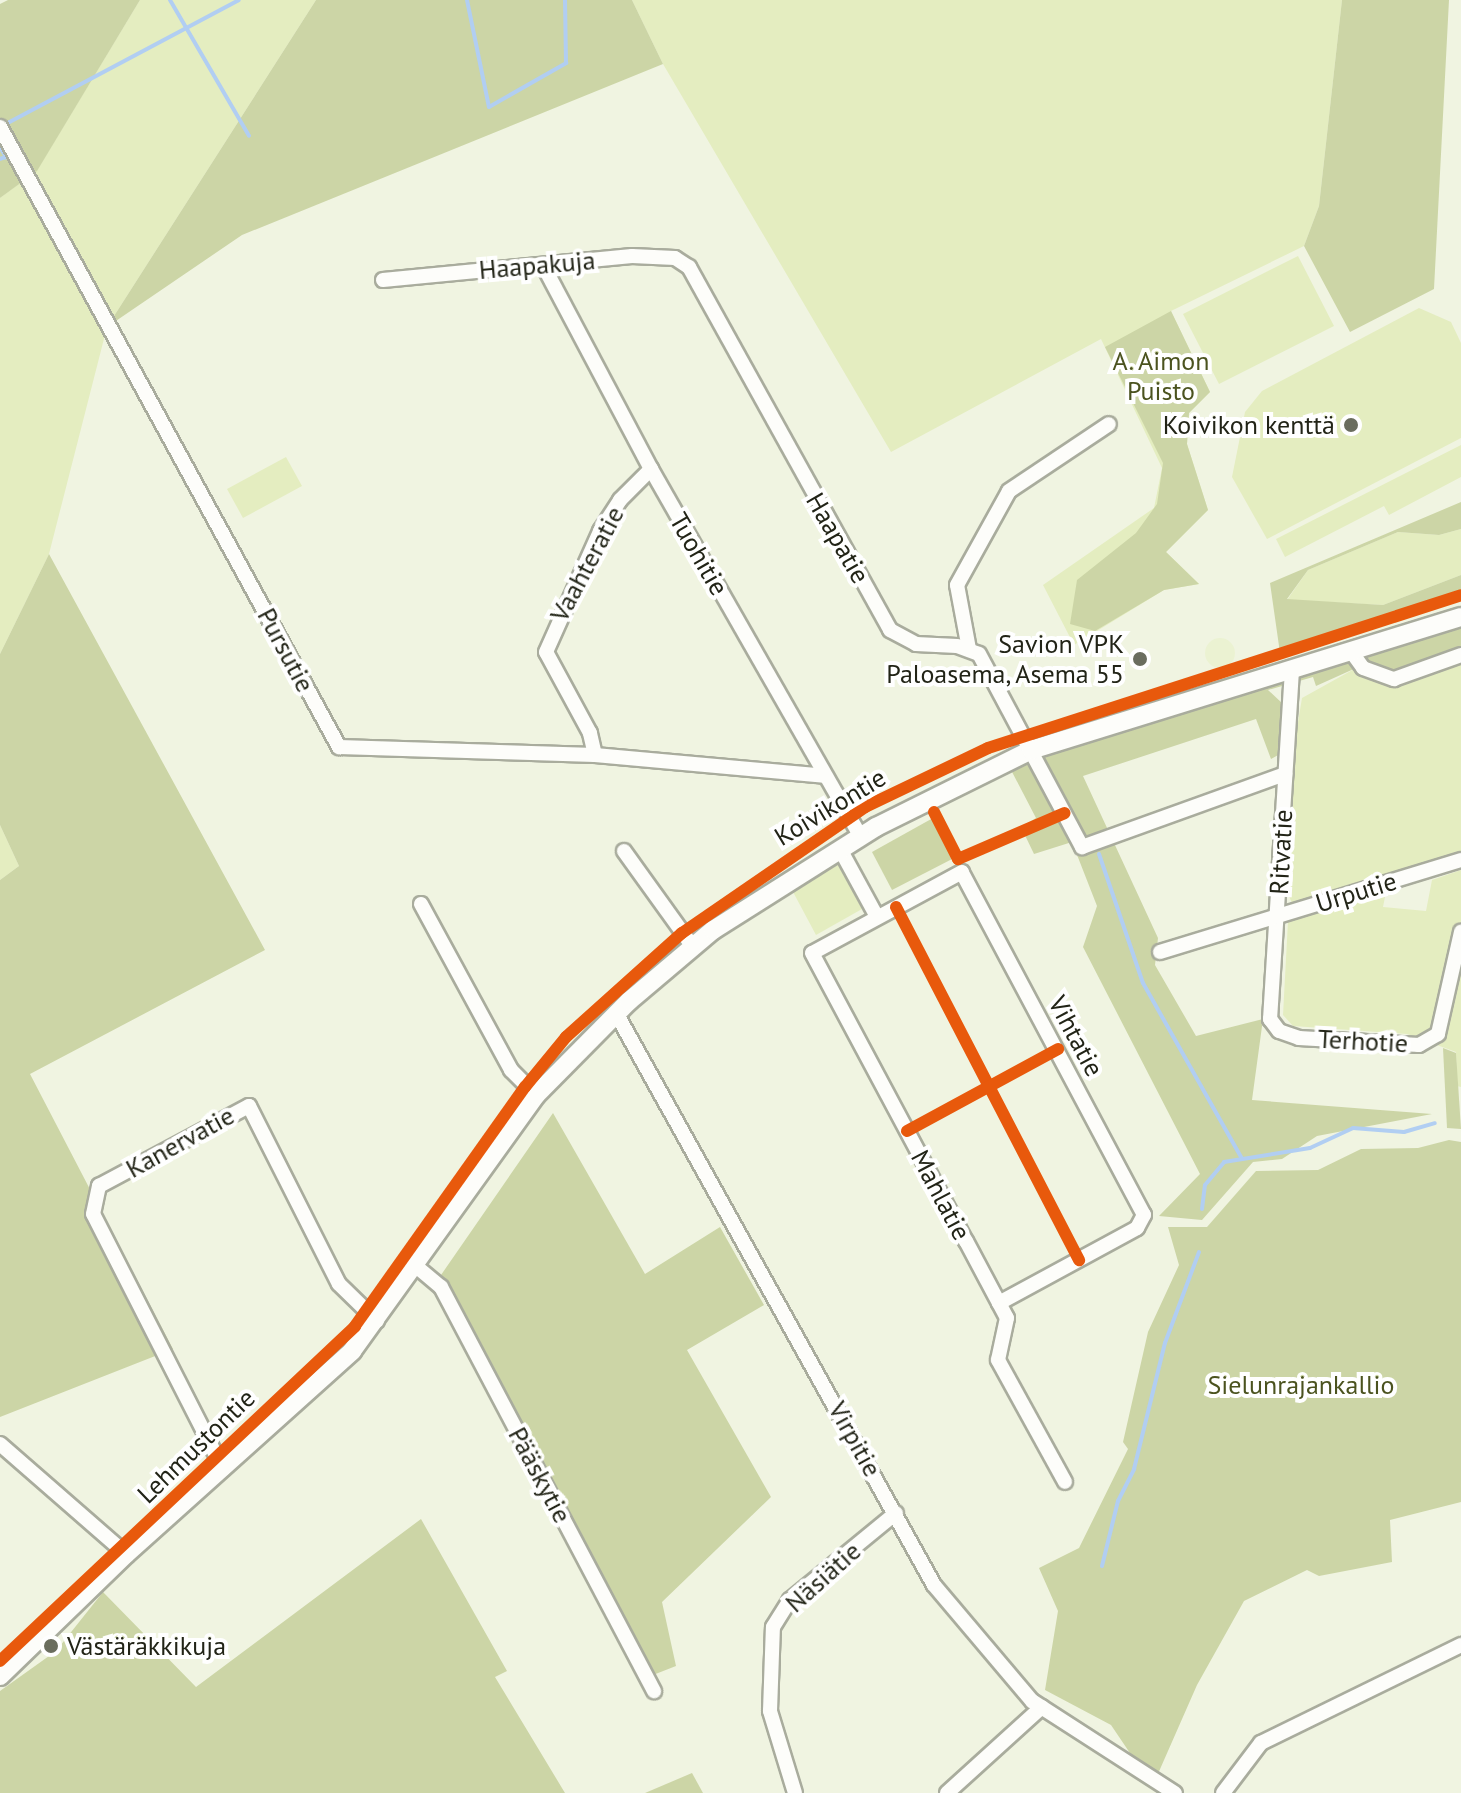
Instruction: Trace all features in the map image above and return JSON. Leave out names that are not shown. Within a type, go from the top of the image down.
[{"type":"main road","name":"Koivikontie","points":[[417,1267],[536,1095],[616,1013],[693,947],[860,836],[1031,750],[1353,654],[1461,617]]},
{"type":"main road","name":"Lehmustontie","points":[[0,1676],[126,1554],[299,1405],[377,1321],[417,1267]]},
{"type":"street","name":"Pursutie","points":[[0,127],[339,747],[408,753],[595,755],[824,776]]},
{"type":"street","name":"Haapakuja","points":[[383,280],[544,267],[632,256],[675,258],[689,267]]},
{"type":"street","name":"Tuohitie","points":[[544,267],[651,469],[860,836]]},
{"type":"street","name":"Haapatie","points":[[689,267],[890,630],[916,644],[969,649]]},
{"type":"street","points":[[1109,424],[1009,491],[957,585],[969,649],[985,661],[1082,847],[1285,774]]},
{"type":"street","name":"Vaahteratie","points":[[595,755],[577,706],[546,652],[600,531],[620,500],[651,469]]},
{"type":"street","points":[[1353,654],[1363,668],[1394,679],[1461,655]]},
{"type":"street","name":"Ritvatie","points":[[1279,1031],[1270,1019],[1279,915],[1292,670]]},
{"type":"street","points":[[840,849],[877,917]]},
{"type":"street","points":[[624,851],[693,947]]},
{"type":"street","name":"Urputie","points":[[1160,952],[1461,860]]},
{"type":"street","name":"Vihtatie","points":[[896,907],[962,872],[1143,1209],[1137,1228],[999,1303]]},
{"type":"street","points":[[421,904],[511,1070],[536,1095]]},
{"type":"street","name":"Mahlatie","points":[[896,907],[809,948],[1007,1318],[998,1360],[1065,1482]]},
{"type":"street","name":"Terhotie","points":[[1279,1031],[1299,1038],[1419,1045],[1438,1034],[1461,932]]},
{"type":"street","name":"Virpitie","points":[[616,1013],[934,1585],[1042,1707],[1175,1793]]},
{"type":"street","name":"Kanervatie","points":[[223,1469],[93,1214],[93,1201],[99,1186],[249,1106],[339,1284],[377,1321]]},
{"type":"street","name":"Pääskytie","points":[[417,1267],[441,1287],[654,1691]]},
{"type":"street","points":[[0,1444],[126,1554]]},
{"type":"street","name":"Näsiätie","points":[[795,1793],[770,1711],[773,1627],[790,1600],[896,1513]]},
{"type":"street","points":[[1223,1793],[1261,1743],[1461,1645]]},
{"type":"street","points":[[947,1793],[1042,1707]]},
{"type":"shaded area","points":[[1220,638],[1231,642],[1235,653],[1231,664],[1220,668],[1209,664],[1205,653],[1209,642]]},
{"type":"green space","points":[[8,0],[140,0],[37,171],[0,198],[0,4]]},
{"type":"green space","points":[[140,0],[316,0],[107,327],[49,554],[0,654],[0,198],[37,170]]},
{"type":"green space","points":[[316,0],[632,0],[663,64],[242,235],[107,327]]},
{"type":"green space","points":[[632,0],[1342,0],[1319,206],[1304,246],[1171,311],[1210,392],[1189,413],[1187,444],[1208,510],[1166,552],[1199,584],[1164,590],[1074,645],[1043,585],[1154,508],[1162,468],[1101,339],[891,452],[663,64]]},
{"type":"green space","points":[[1342,0],[1449,0],[1434,289],[1350,332],[1304,246],[1319,206]]},
{"type":"green space","points":[[1298,256],[1334,326],[1219,384],[1183,314]]},
{"type":"green space","name":"Koivikon kenttä","points":[[1419,308],[1451,322],[1461,343],[1461,438],[1267,539],[1232,477],[1245,412],[1262,391]]},
{"type":"green space","name":"A. Aimon Puisto","points":[[1171,311],[1210,392],[1189,413],[1187,444],[1208,510],[1166,552],[1199,584],[1164,590],[1095,631],[1070,624],[1077,580],[1136,533],[1157,504],[1163,463],[1105,347]]},
{"type":"green space","points":[[1461,445],[1461,477],[1389,515],[1384,506],[1285,557],[1276,539]]},
{"type":"green space","points":[[286,457],[302,486],[243,518],[227,489]]},
{"type":"green space","points":[[1461,502],[1461,529],[1439,535],[1398,532],[1308,570],[1287,599],[1383,605],[1461,575],[1461,594],[1280,653],[1270,583]]},
{"type":"green space","points":[[1461,529],[1461,575],[1383,605],[1287,600],[1308,570],[1398,532],[1439,535]]},
{"type":"green space","points":[[49,554],[265,950],[30,1074],[173,1349],[0,1417],[0,880],[19,866],[0,825],[0,654]]},
{"type":"green space","points":[[1461,622],[1461,650],[1393,673],[1356,668],[1316,686],[1313,677],[1268,690],[1283,704],[1280,754],[1271,759],[1256,719],[1083,776],[1158,938],[1155,965],[1196,1036],[1263,1019],[1252,1100],[1432,1114],[1317,1136],[1282,1159],[1253,1162],[1202,1220],[1159,1216],[1200,1174],[1083,947],[1097,906],[1072,842],[1034,854],[1021,827],[1036,818],[1010,768],[1028,756]]},
{"type":"green space","points":[[1461,650],[1461,853],[1292,903],[1287,892],[1294,746],[1302,698],[1356,668]]},
{"type":"green space","points":[[933,818],[956,857],[892,890],[872,852]]},
{"type":"green space","points":[[0,825],[19,866],[0,880]]},
{"type":"green space","points":[[838,862],[862,909],[816,935],[792,890]]},
{"type":"green space","points":[[1461,870],[1461,1087],[1457,1086],[1456,1052],[1407,1034],[1293,1026],[1283,1015],[1288,921],[1386,892],[1383,907],[1426,911],[1432,880]]},
{"type":"green space","points":[[1443,1048],[1456,1053],[1461,1129],[1447,1128]]},
{"type":"green space","points":[[553,1113],[645,1274],[720,1227],[764,1305],[687,1350],[771,1497],[662,1602],[676,1666],[653,1675],[441,1275]]},
{"type":"green space","name":"Sielunrajankallio","points":[[1449,1140],[1461,1142],[1461,1502],[1390,1520],[1392,1562],[1319,1576],[1307,1570],[1244,1601],[1197,1685],[1157,1776],[1136,1762],[1111,1725],[1045,1690],[1058,1611],[1039,1568],[1079,1548],[1128,1449],[1123,1442],[1148,1332],[1179,1265],[1168,1227],[1207,1227],[1256,1171],[1318,1170],[1361,1149],[1418,1148]]},
{"type":"green space","points":[[421,1519],[507,1671],[495,1677],[565,1793],[0,1793],[0,1691],[56,1651],[103,1592],[196,1687]]},
{"type":"green space","points":[[692,1773],[703,1793],[645,1793]]},
{"type":"waterway","points":[[170,0],[249,136]]},
{"type":"waterway","points":[[2,126],[239,0]]},
{"type":"waterway","points":[[467,0],[489,107],[566,63],[565,0]]},
{"type":"waterway","points":[[0,147],[6,157],[0,159]]},
{"type":"waterway","points":[[1099,854],[1143,983],[1242,1159]]},
{"type":"waterway","points":[[1202,1209],[1205,1185],[1224,1162],[1310,1148],[1353,1128],[1404,1132],[1435,1123]]},
{"type":"waterway","points":[[1102,1566],[1118,1501],[1134,1469],[1165,1343],[1199,1252]]},
{"type":"cycle path","points":[[0,1661],[355,1326],[525,1087],[566,1037],[682,933],[865,807],[988,748],[1461,595]]},
{"type":"cycle path","points":[[934,812],[958,859],[1065,813]]},
{"type":"cycle path","points":[[896,907],[1079,1260]]},
{"type":"cycle path","points":[[907,1131],[1058,1049]]},
{"type":"place","name":"Koivikon kenttä","points":[[1351,425]]},
{"type":"place","name":"Savion VPK Paloasema, Asema 55","points":[[1140,659]]},
{"type":"place","name":"Västäräkkikuja","points":[[51,1646]]}]
